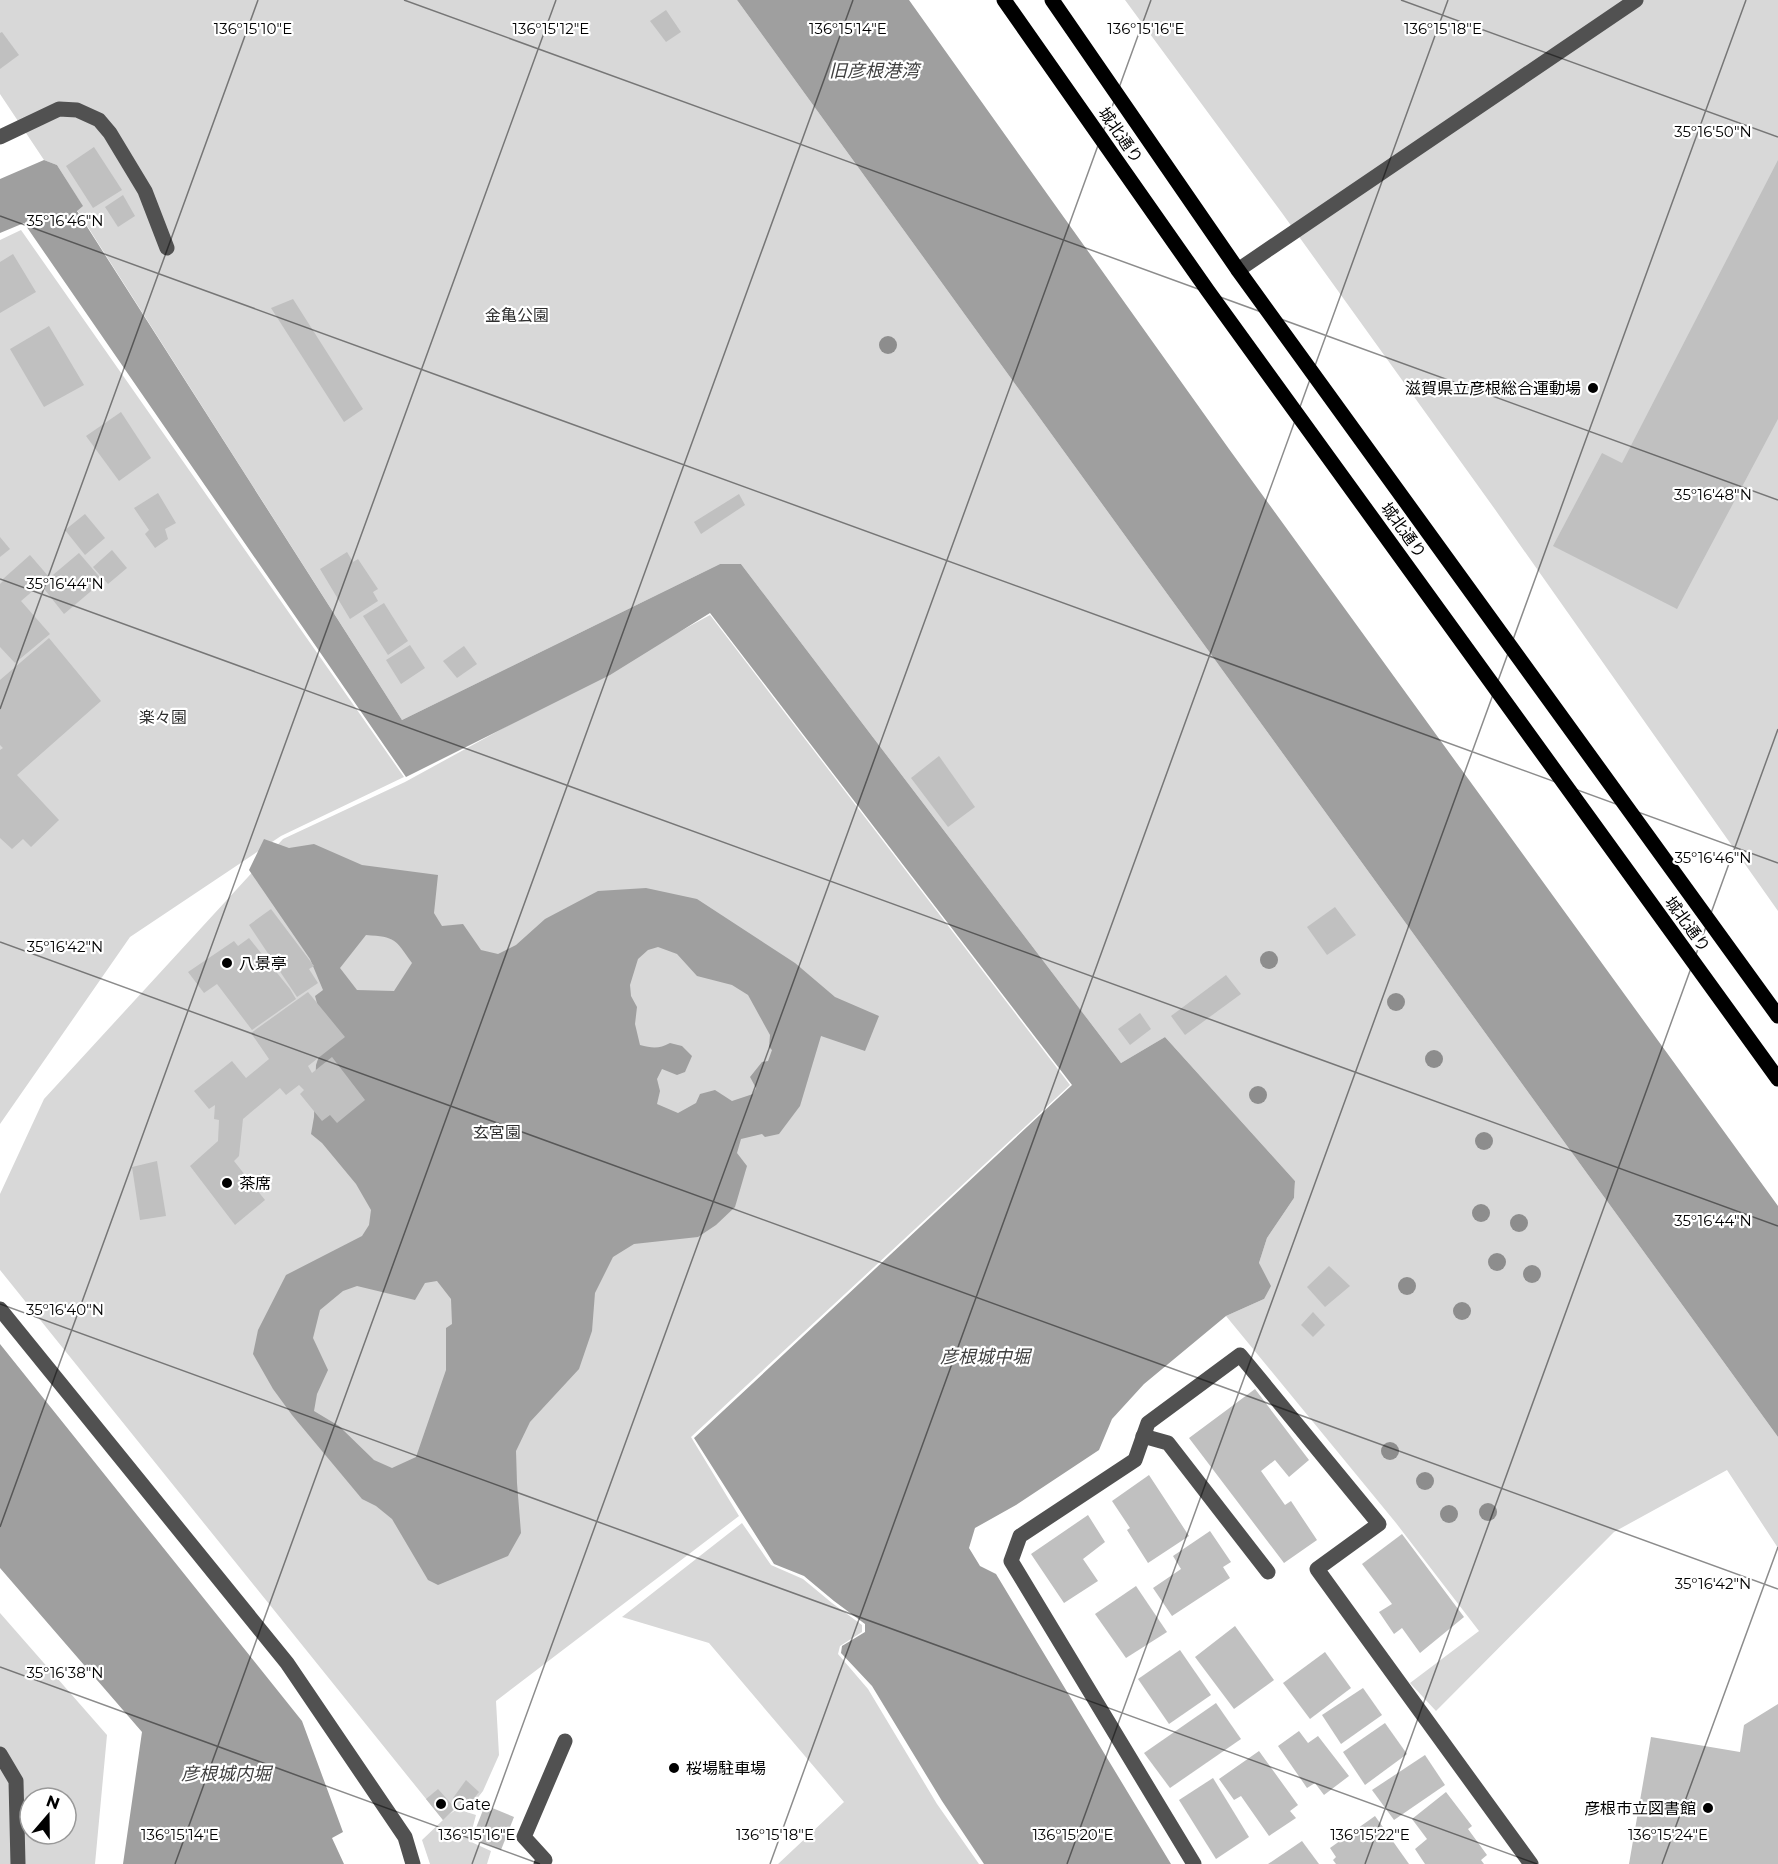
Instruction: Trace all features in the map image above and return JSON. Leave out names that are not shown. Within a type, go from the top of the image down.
[{"type":"main road","name":"城北通り","points":[[1004,0],[1208,291],[1778,1079]]},
{"type":"main road","name":"城北通り","points":[[1052,0],[1238,270],[1778,1016]]},
{"type":"street","points":[[1238,270],[1636,0]]},
{"type":"street","points":[[0,137],[59,109],[77,110],[99,120],[110,133],[145,191],[167,248]]},
{"type":"street","points":[[0,1309],[287,1663],[405,1837],[413,1864]]},
{"type":"street","points":[[1194,1864],[1011,1561],[1020,1536],[1135,1460],[1149,1423],[1240,1355],[1379,1524],[1317,1569],[1531,1864]]},
{"type":"street","points":[[1143,1436],[1168,1443],[1268,1572]]},
{"type":"street","points":[[541,1864],[545,1860],[524,1837],[566,1741]]},
{"type":"street","points":[[0,1754],[16,1781],[18,1864]]},
{"type":"green space","name":"金亀公園","points":[[0,0],[737,0],[1778,1437],[1778,1548],[1727,1470],[1614,1532],[1436,1711],[1410,1683],[1479,1631],[1396,1523],[1226,1316],[1264,1299],[1259,1263],[1267,1238],[1294,1198],[1295,1181],[1165,1037],[1121,1063],[741,564],[720,564],[402,720],[77,210],[82,205],[57,165],[44,160],[0,94]]},
{"type":"green space","name":"滋賀県立彦根総合運動場","points":[[1125,0],[1778,0],[1778,911],[1494,508],[1282,213]]},
{"type":"green space","name":"楽々園","points":[[21,230],[404,777],[281,836],[130,937],[0,1124],[0,240]]},
{"type":"green space","name":"玄宮園","points":[[710,615],[1070,1085],[691,1437],[739,1516],[496,1701],[499,1755],[483,1791],[468,1810],[457,1807],[450,1814],[457,1809],[476,1815],[469,1841],[491,1851],[487,1864],[430,1864],[422,1840],[443,1820],[0,1270],[0,1194],[44,1099],[283,839],[405,782]]},
{"type":"green space","points":[[742,1523],[771,1565],[803,1579],[862,1625],[862,1632],[840,1646],[838,1654],[868,1689],[937,1804],[979,1864],[778,1864],[844,1802],[709,1643],[622,1617]]},
{"type":"green space","points":[[0,1613],[107,1735],[95,1864],[0,1864]]},
{"type":"water","name":"旧彦根港湾","points":[[737,0],[909,0],[1229,449],[1778,1206],[1778,1437]]},
{"type":"water","name":"彦根城中堀","points":[[44,160],[57,165],[83,206],[77,211],[402,720],[720,564],[741,564],[1121,1063],[1165,1037],[1295,1181],[1294,1198],[1267,1238],[1259,1263],[1271,1286],[1264,1299],[1226,1316],[1144,1384],[1112,1419],[1099,1450],[1016,1505],[975,1528],[969,1548],[980,1566],[996,1574],[1171,1864],[984,1864],[942,1801],[872,1686],[841,1653],[842,1646],[865,1632],[865,1624],[804,1576],[774,1564],[694,1438],[1072,1085],[710,613],[610,675],[406,777],[24,223],[0,233],[0,179]]},
{"type":"water","points":[[264,839],[289,848],[314,844],[362,865],[438,875],[434,913],[442,926],[463,924],[481,950],[498,954],[516,945],[545,919],[598,891],[646,888],[697,899],[795,963],[835,997],[879,1016],[865,1051],[821,1036],[800,1106],[779,1134],[765,1137],[762,1134],[741,1139],[737,1153],[747,1166],[735,1207],[716,1225],[698,1237],[634,1244],[613,1257],[595,1293],[592,1331],[579,1369],[530,1422],[516,1451],[521,1533],[508,1556],[438,1585],[428,1580],[392,1519],[376,1506],[362,1499],[292,1415],[273,1389],[253,1354],[258,1330],[286,1275],[362,1236],[369,1225],[371,1210],[356,1184],[322,1143],[311,1134],[316,1065],[326,1035],[315,996],[323,990],[310,959],[249,870]],"holes":[[[366,935],[389,938],[394,941],[412,963],[394,991],[357,990],[340,968]],[[658,947],[677,954],[697,976],[732,985],[748,995],[770,1035],[769,1047],[772,1050],[768,1061],[762,1062],[750,1077],[756,1088],[753,1094],[732,1101],[715,1090],[700,1094],[696,1103],[678,1113],[657,1104],[660,1091],[657,1079],[662,1069],[677,1075],[685,1072],[692,1056],[682,1046],[670,1043],[655,1047],[640,1045],[635,1024],[637,1007],[631,996],[630,985],[638,959],[648,950]],[[437,1281],[451,1299],[452,1324],[446,1328],[446,1370],[416,1457],[392,1468],[374,1460],[339,1426],[314,1411],[317,1394],[328,1370],[313,1338],[320,1310],[343,1291],[357,1286],[415,1300],[425,1283]]]},
{"type":"water","name":"彦根城内堀","points":[[0,1344],[302,1721],[343,1832],[332,1838],[344,1864],[123,1864],[142,1732],[0,1568]]},
{"type":"building","points":[[666,10],[681,32],[666,42],[650,21]]},
{"type":"building","points":[[2,32],[19,55],[0,69],[0,33]]},
{"type":"building","points":[[94,147],[122,190],[93,208],[66,166]]},
{"type":"building","points":[[1778,160],[1778,419],[1677,609],[1553,546],[1602,453],[1622,463]]},
{"type":"building","points":[[123,195],[135,216],[118,227],[105,207]]},
{"type":"building","points":[[13,254],[36,292],[0,313],[0,262]]},
{"type":"building","points":[[293,299],[363,409],[344,422],[271,308]]},
{"type":"building","points":[[49,326],[84,385],[44,407],[10,349]]},
{"type":"building","points":[[121,412],[151,458],[119,481],[86,436]]},
{"type":"building","points":[[158,493],[176,523],[165,529],[168,539],[155,548],[145,534],[149,530],[134,508]]},
{"type":"building","points":[[739,494],[745,505],[701,534],[694,522]]},
{"type":"building","points":[[85,514],[105,538],[85,555],[65,530]]},
{"type":"building","points":[[0,537],[10,549],[0,557]]},
{"type":"building","points":[[112,550],[127,568],[108,584],[93,567]]},
{"type":"building","points":[[347,552],[353,562],[358,559],[378,589],[373,592],[378,601],[350,619],[320,569]]},
{"type":"building","points":[[79,553],[103,581],[64,614],[41,585]]},
{"type":"building","points":[[30,555],[49,577],[21,601],[50,634],[15,663],[0,647],[0,584]]},
{"type":"building","points":[[384,603],[408,641],[388,655],[363,616]]},
{"type":"building","points":[[49,638],[101,701],[17,775],[59,820],[31,847],[23,839],[12,849],[0,838],[0,750],[3,748],[0,745],[0,680]]},
{"type":"building","points":[[410,645],[425,668],[401,684],[386,660]]},
{"type":"building","points":[[464,646],[477,664],[457,678],[443,661]]},
{"type":"building","points":[[939,756],[975,807],[948,827],[911,778]]},
{"type":"building","points":[[1335,907],[1356,935],[1327,955],[1307,927]]},
{"type":"building","points":[[271,909],[314,966],[309,969],[318,983],[297,997],[249,925]]},
{"type":"building","points":[[249,938],[296,999],[252,1030],[217,984],[204,993],[188,972],[234,941],[238,946]]},
{"type":"building","points":[[1226,975],[1241,994],[1185,1035],[1171,1016]]},
{"type":"building","points":[[308,992],[345,1037],[308,1066],[312,1073],[332,1057],[365,1100],[337,1123],[330,1115],[322,1121],[300,1094],[304,1090],[299,1085],[286,1095],[280,1088],[243,1119],[239,1156],[234,1161],[265,1200],[235,1225],[190,1166],[218,1141],[219,1120],[214,1119],[215,1105],[209,1109],[194,1091],[232,1061],[246,1078],[269,1059],[251,1033]]},
{"type":"building","points":[[1140,1013],[1151,1029],[1130,1045],[1118,1029]]},
{"type":"building","points":[[157,1161],[166,1216],[140,1220],[132,1167]]},
{"type":"building","points":[[1329,1266],[1350,1286],[1325,1307],[1307,1287]]},
{"type":"building","points":[[1313,1312],[1325,1325],[1313,1337],[1301,1325]]},
{"type":"building","points":[[1255,1389],[1309,1460],[1289,1477],[1275,1460],[1261,1471],[1285,1505],[1291,1501],[1317,1540],[1284,1563],[1189,1438]]},
{"type":"building","points":[[1149,1475],[1189,1536],[1148,1563],[1127,1530],[1130,1528],[1112,1501]]},
{"type":"building","points":[[1088,1515],[1105,1542],[1083,1559],[1098,1581],[1064,1603],[1031,1554]]},
{"type":"building","points":[[1210,1531],[1231,1562],[1223,1567],[1230,1578],[1172,1616],[1153,1588],[1181,1569],[1173,1556]]},
{"type":"building","points":[[1402,1534],[1464,1617],[1420,1653],[1402,1628],[1394,1634],[1379,1612],[1392,1604],[1362,1564]]},
{"type":"building","points":[[1136,1586],[1167,1632],[1126,1658],[1095,1614]]},
{"type":"building","points":[[1235,1626],[1274,1680],[1234,1709],[1195,1657]]},
{"type":"building","points":[[1180,1650],[1211,1695],[1169,1724],[1138,1679]]},
{"type":"building","points":[[1325,1652],[1351,1688],[1310,1719],[1283,1683]]},
{"type":"building","points":[[1363,1688],[1382,1715],[1341,1744],[1322,1715]]},
{"type":"building","points":[[1216,1703],[1241,1739],[1170,1788],[1144,1753]]},
{"type":"building","name":"彦根市立図書館","points":[[1778,1704],[1778,1864],[1629,1864],[1651,1737],[1740,1752],[1744,1725]]},
{"type":"building","points":[[1385,1723],[1407,1754],[1365,1785],[1343,1752]]},
{"type":"building","points":[[1299,1731],[1308,1743],[1318,1736],[1349,1776],[1324,1795],[1315,1783],[1307,1788],[1278,1746]]},
{"type":"building","points":[[1259,1751],[1298,1805],[1290,1811],[1296,1818],[1269,1836],[1241,1796],[1234,1800],[1219,1779]]},
{"type":"building","points":[[1425,1755],[1445,1785],[1394,1820],[1372,1790]]},
{"type":"building","points":[[1213,1778],[1249,1837],[1216,1859],[1179,1800]]},
{"type":"building","points":[[466,1780],[479,1792],[467,1807],[453,1798]]},
{"type":"building","name":"Gate","points":[[438,1789],[455,1808],[443,1820],[426,1799]]},
{"type":"building","points":[[1446,1792],[1472,1826],[1468,1829],[1487,1855],[1481,1860],[1484,1864],[1425,1864],[1415,1849],[1427,1839],[1412,1819]]},
{"type":"building","points":[[485,1805],[514,1817],[501,1850],[472,1838]]},
{"type":"building","points":[[1375,1816],[1409,1864],[1336,1864],[1333,1860],[1336,1857],[1330,1848]]},
{"type":"building","points":[[1302,1841],[1319,1864],[1268,1864]]},
{"type":"place","name":"滋賀県立彦根総合運動場","points":[[1593,388]]},
{"type":"place","name":"八景亭","points":[[227,963]]},
{"type":"place","name":"茶席","points":[[227,1183]]},
{"type":"place","name":"桜場駐車場","points":[[674,1768]]},
{"type":"place","name":"Gate","points":[[441,1804]]},
{"type":"place","name":"彦根市立図書館","points":[[1708,1808]]}]
